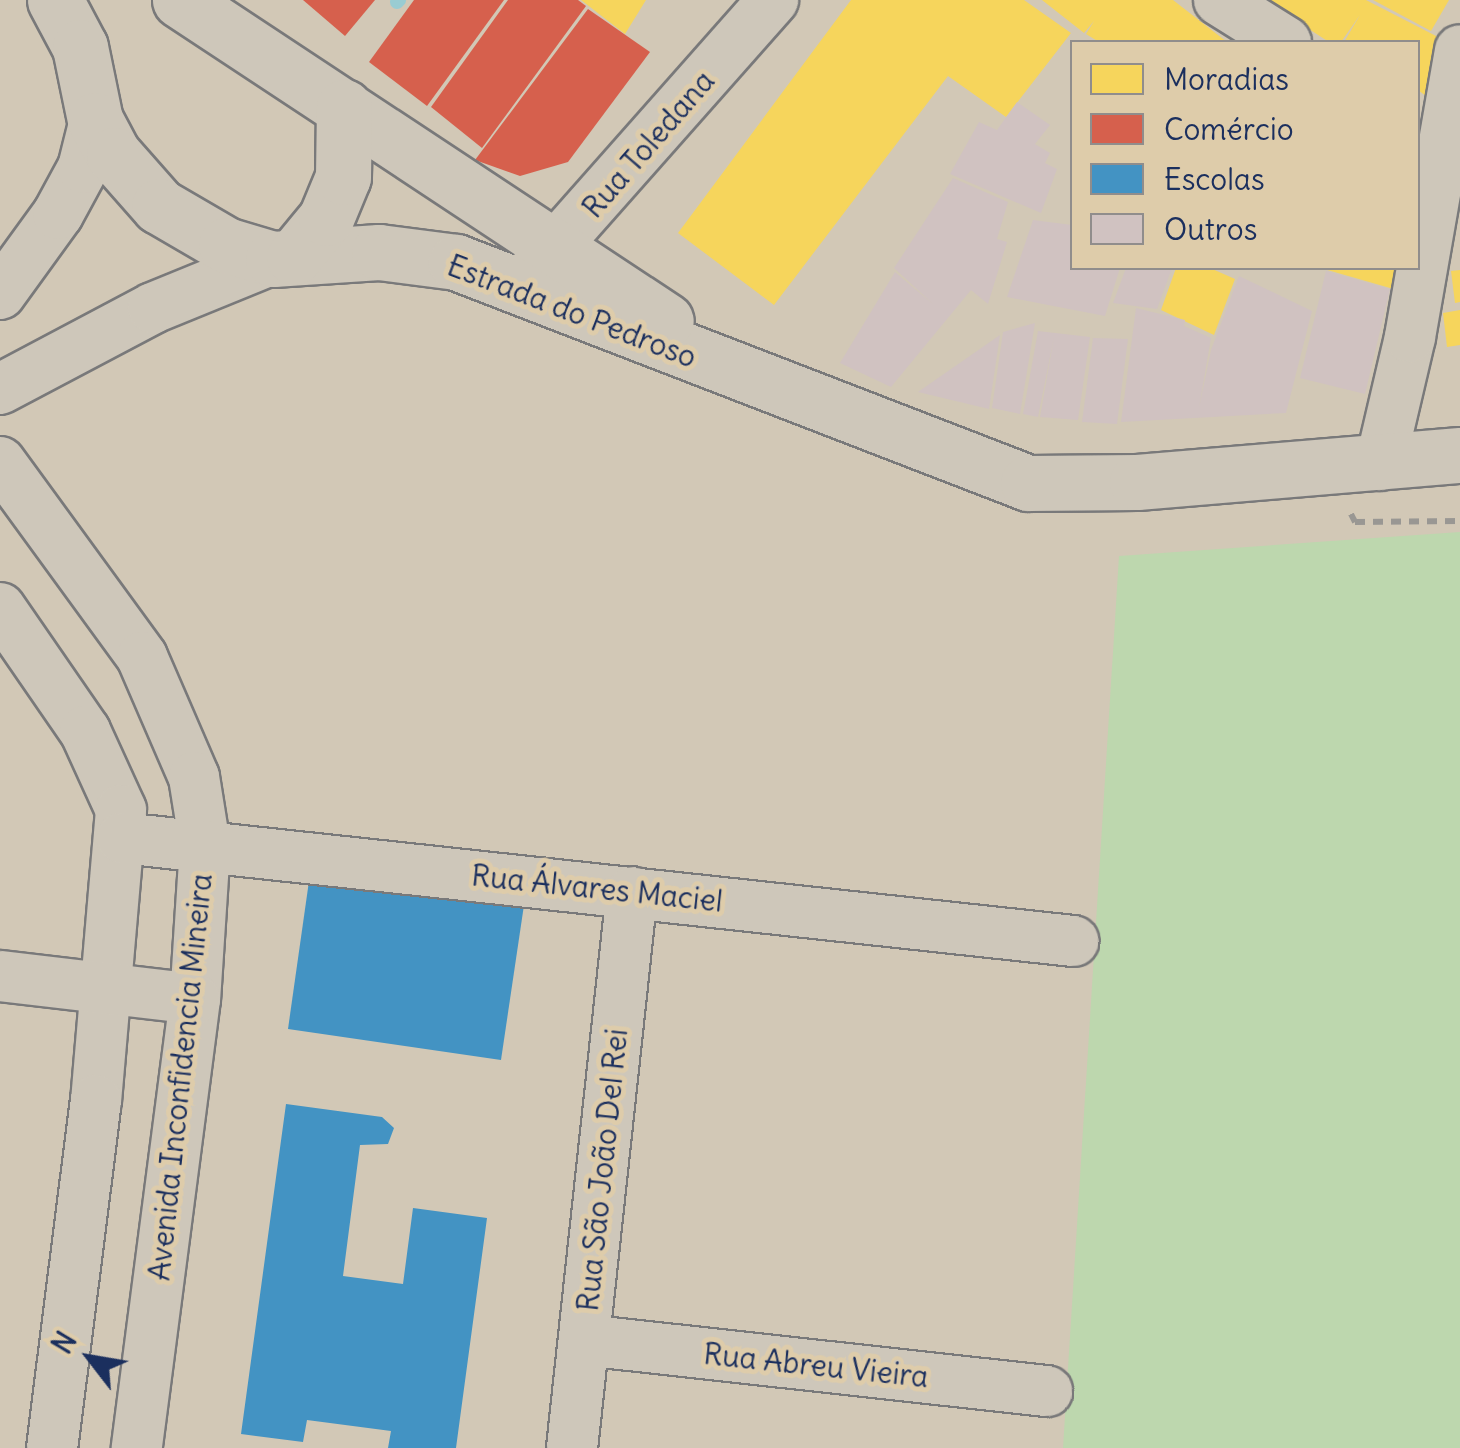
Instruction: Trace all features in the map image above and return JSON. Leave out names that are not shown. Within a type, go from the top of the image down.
[{"type":"main road","name":"Estrada do Pedroso","points":[[56,0],[114,155],[159,206],[226,245],[284,258],[398,255],[456,262],[520,284],[752,380],[1028,483],[1380,465],[1460,454]]},
{"type":"main road","points":[[92,99],[102,0]]},
{"type":"main road","name":"Estrada do Pedroso","points":[[180,0],[559,246],[752,380]]},
{"type":"main road","points":[[284,258],[326,218],[342,177],[344,106]]},
{"type":"main road","name":"Estrada do Pedroso","points":[[1380,465],[1460,444]]},
{"type":"street","name":"Rua Toledana","points":[[520,284],[559,246],[773,0]]},
{"type":"street","points":[[1219,0],[1283,40]]},
{"type":"street","points":[[1420,242],[1430,134],[1460,50]]},
{"type":"street","points":[[0,294],[58,214],[83,168],[92,99]]},
{"type":"street","points":[[0,389],[152,308],[284,258]]},
{"type":"street","points":[[1380,465],[1413,318],[1417,270]]},
{"type":"street","name":"Avenida Inconfidencia Mineira","points":[[0,462],[142,657],[194,777],[205,846],[195,999],[137,1448]]},
{"type":"street","points":[[0,608],[85,731],[122,810],[107,988],[52,1448]]},
{"type":"street","name":"Rua Álvares Maciel","points":[[122,838],[1073,940]]},
{"type":"street","name":"Rua São João Del Rei","points":[[572,1448],[632,892]]},
{"type":"street","points":[[0,976],[195,999]]},
{"type":"street","name":"Rua Abreu Vieira","points":[[584,1340],[1047,1391]]},
{"type":"green space","points":[[1460,532],[1460,1448],[1063,1448],[1119,556]]},
{"type":"building: Moradias","points":[[581,0],[646,0],[625,34]]},
{"type":"building: Moradias","points":[[851,0],[1024,0],[1071,33],[1006,117],[948,76],[774,305],[678,233]]},
{"type":"building: Moradias","points":[[1042,0],[1173,0],[1224,40],[1096,40],[1086,34],[1094,21],[1084,33]]},
{"type":"building: Moradias","points":[[1264,0],[1366,0],[1438,37],[1426,96],[1420,92],[1420,40],[1345,40],[1360,15],[1342,40],[1326,40]]},
{"type":"building: Moradias","points":[[1373,0],[1449,0],[1431,31]]},
{"type":"building: Moradias","points":[[1175,270],[1215,270],[1235,279],[1214,335],[1161,310]]},
{"type":"building: Moradias","points":[[1327,270],[1407,270],[1397,290]]},
{"type":"building: Moradias","points":[[1460,270],[1460,302],[1455,303],[1451,271]]},
{"type":"building: Moradias","points":[[1460,310],[1460,345],[1447,347],[1443,313]]},
{"type":"building: Comércio","points":[[303,0],[375,0],[345,36]]},
{"type":"building: Comércio","points":[[414,0],[504,0],[427,106],[369,62]]},
{"type":"building: Comércio","points":[[508,0],[578,0],[586,6],[482,148],[431,107]]},
{"type":"building: Comércio","points":[[588,9],[650,52],[568,162],[520,176],[475,160]]},
{"type":"building: Escolas","points":[[310,874],[524,905],[501,1060],[288,1029]]},
{"type":"building: Escolas","points":[[286,1104],[382,1117],[394,1128],[388,1144],[360,1145],[343,1276],[403,1284],[413,1208],[487,1218],[456,1448],[388,1448],[391,1431],[307,1420],[303,1442],[241,1434]]},
{"type":"building: Outros","points":[[1017,102],[1050,125],[1035,144],[1050,153],[1045,163],[1057,169],[1041,213],[950,174],[979,122],[997,130]]},
{"type":"building: Outros","points":[[953,178],[1008,202],[997,239],[1007,242],[988,304],[971,290],[891,387],[840,363],[895,272],[933,304],[894,268]]},
{"type":"building: Outros","points":[[1033,220],[1070,225],[1070,270],[1119,270],[1105,316],[1007,297]]},
{"type":"building: Outros","points":[[1125,270],[1171,270],[1157,309],[1113,303]]},
{"type":"building: Outros","points":[[1326,271],[1390,289],[1365,394],[1300,378]]},
{"type":"building: Outros","points":[[1239,276],[1312,311],[1286,413],[1121,422],[1136,308],[1185,320],[1184,326],[1211,338],[1199,408],[1211,350]]},
{"type":"building: Outros","points":[[1035,323],[1020,414],[992,408],[1003,332]]},
{"type":"building: Outros","points":[[1038,331],[1090,337],[1078,420],[1040,417],[1054,337],[1038,417],[1023,414]]},
{"type":"building: Outros","points":[[1000,335],[989,409],[918,392]]},
{"type":"building: Outros","points":[[1093,338],[1128,339],[1117,424],[1082,422]]}]
